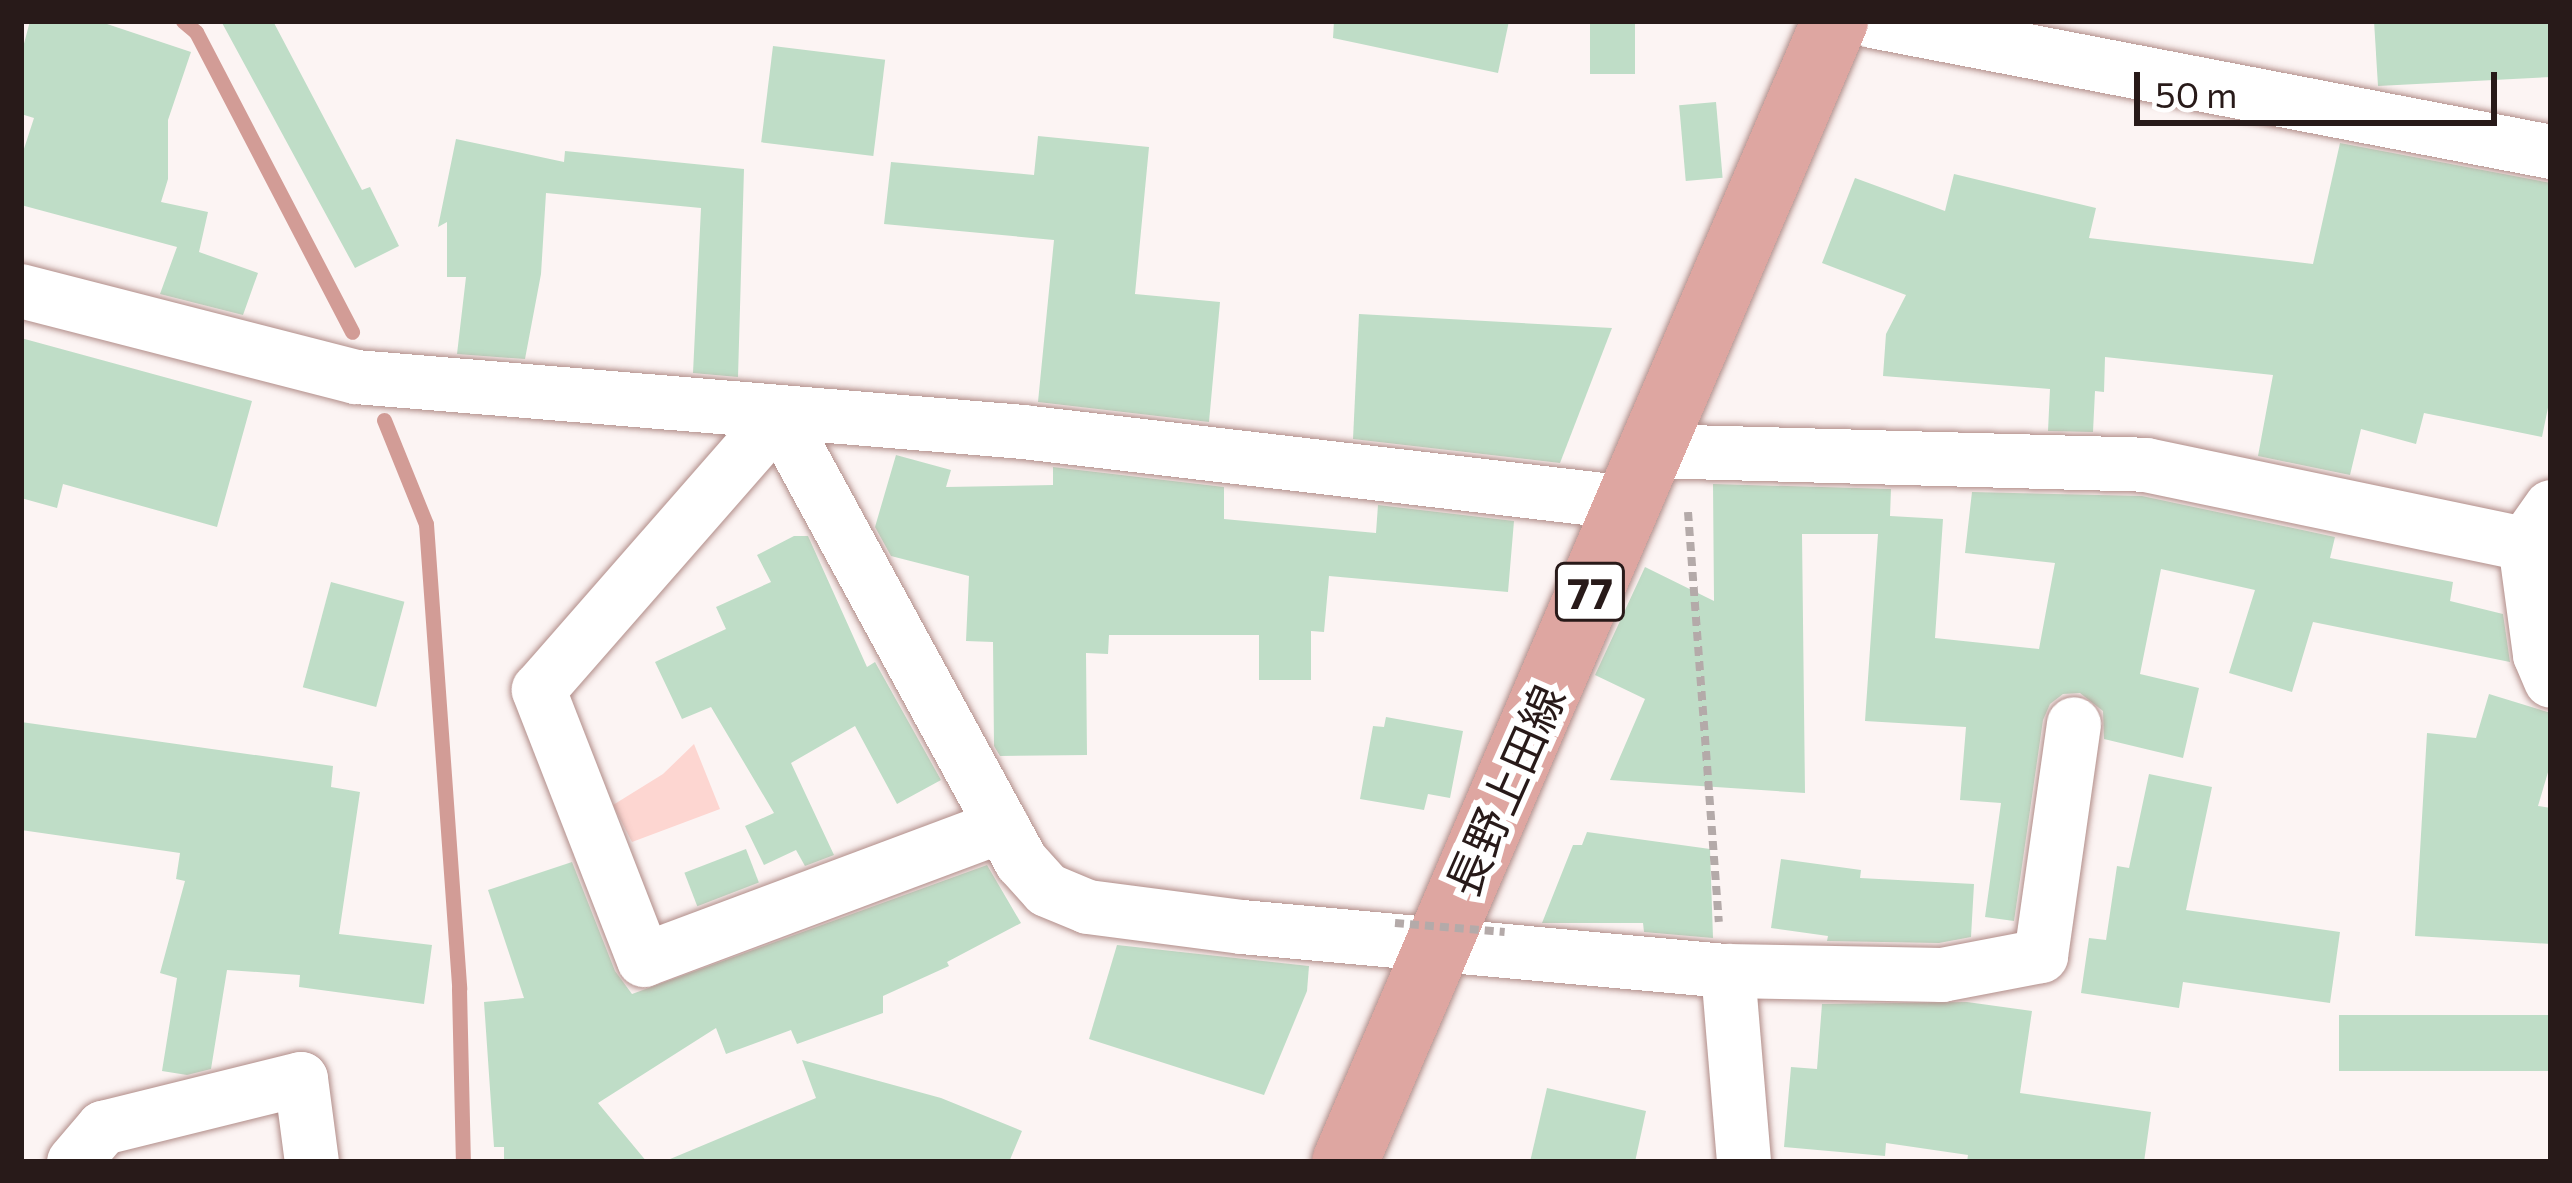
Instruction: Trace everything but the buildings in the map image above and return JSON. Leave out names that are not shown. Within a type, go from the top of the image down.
[{"type":"main road","name":"長野上田線","points":[[1345,1162],[1416,933],[1655,469],[1835,21]]},
{"type":"street","points":[[1872,21],[2551,152]]},
{"type":"street","points":[[21,291],[356,377],[653,400],[779,416],[1655,469],[2146,465],[2538,525],[2540,655],[2551,681]]},
{"type":"street","points":[[779,416],[539,691],[644,961],[1002,826]]},
{"type":"street","points":[[779,416],[1002,826],[1047,890],[1088,908],[1416,933],[1728,971],[1942,975],[2041,956],[2074,724]]},
{"type":"street","points":[[1728,971],[1744,1162]]},
{"type":"street","points":[[74,1162],[103,1128],[301,1079],[312,1162]]},
{"type":"path","points":[[1655,469],[1728,971]]},
{"type":"path","points":[[1416,933],[1505,932]]},
{"type":"shaded area","points":[[694,744],[720,809],[632,842],[613,805],[663,774]]},
{"type":"waterway","points":[[183,21],[196,32],[352,332]]},
{"type":"waterway","points":[[384,420],[426,524],[459,989],[463,1162]]}]
